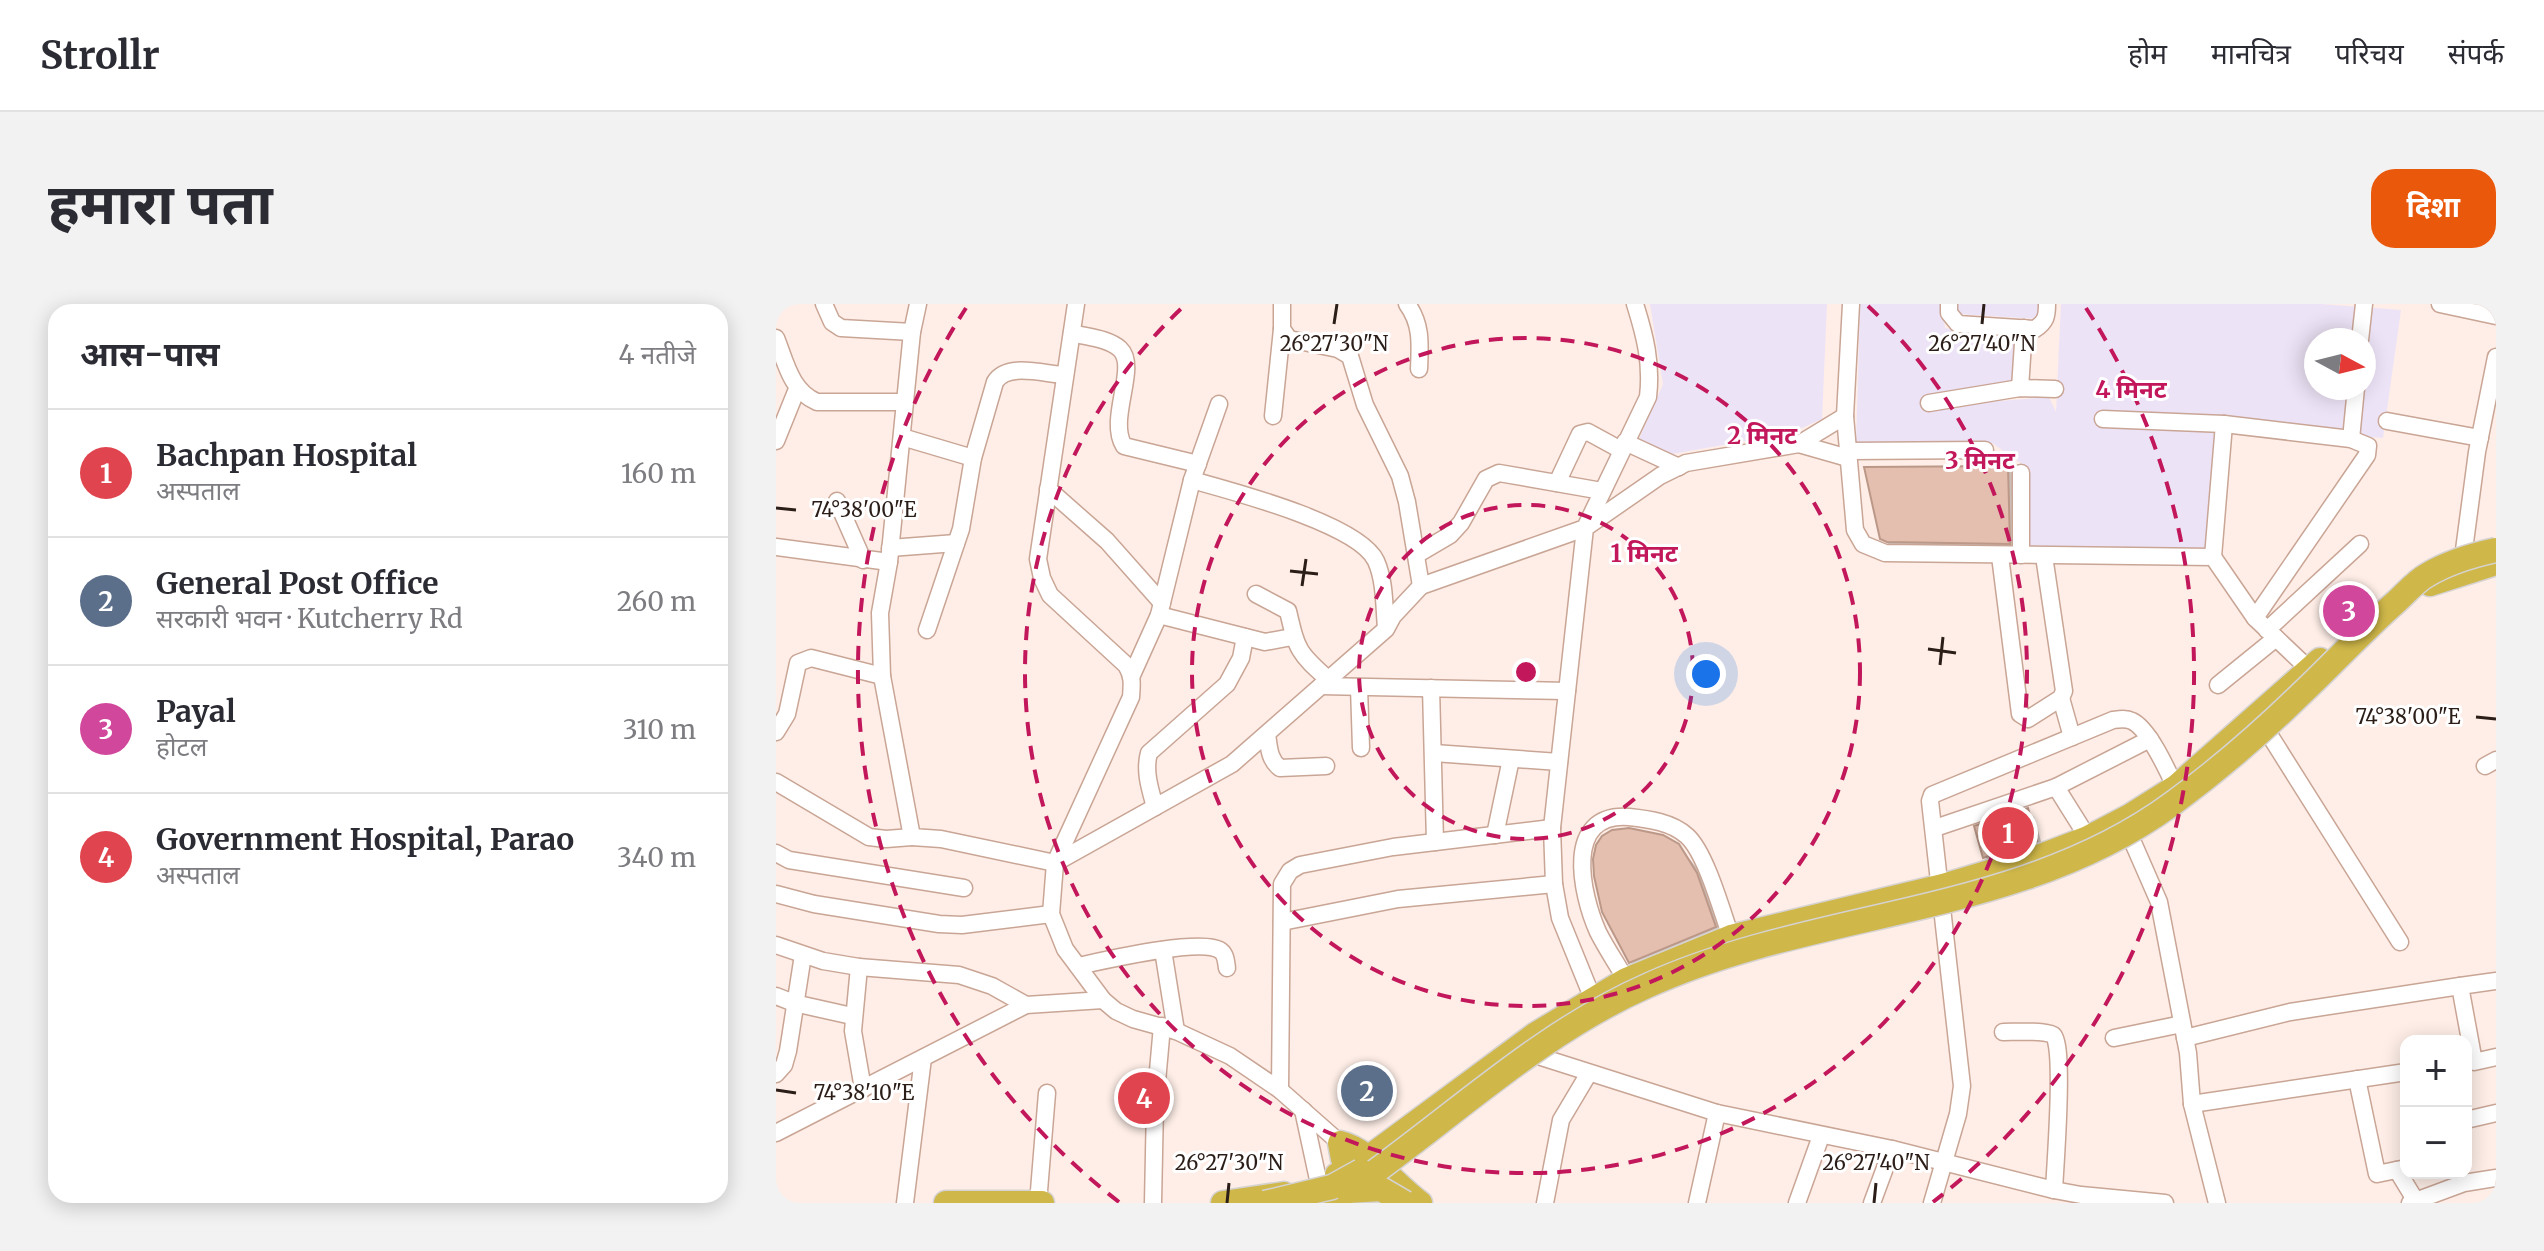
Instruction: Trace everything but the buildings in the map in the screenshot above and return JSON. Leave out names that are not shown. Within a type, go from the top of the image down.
[{"type":"highway","points":[[1265,1203],[1323,1190],[1365,1168],[1488,1074],[1635,981],[1728,945],[1948,892],[2025,868],[2106,836],[2164,802],[2428,585],[2483,566],[2496,542]]},
{"type":"highway","points":[[1350,1183],[1525,1059],[1646,986],[1765,945],[1927,907],[2036,875],[2087,853],[2150,819],[2253,738],[2426,575],[2474,554],[2496,550]]},
{"type":"highway","points":[[1350,1183],[1490,1065],[1597,1008],[1712,969],[1854,930],[1940,899],[2088,838],[2179,795],[2267,731],[2305,683]]},
{"type":"highway","points":[[1296,1203],[1350,1183],[1541,1057],[1626,980],[1731,937],[1940,899],[1968,905],[2042,880],[2131,838],[2305,683]]},
{"type":"highway","points":[[1340,1143],[1350,1183],[1394,1203]]},
{"type":"highway","points":[[1350,1183],[1420,1203]]},
{"type":"highway","points":[[1223,1203],[1350,1183],[1381,1189],[1405,1203]]},
{"type":"highway","points":[[946,1203],[1040,1203]]},
{"type":"street","points":[[824,304],[832,322],[841,328],[912,332]]},
{"type":"street","points":[[912,837],[882,676],[880,613],[912,332],[918,304]]},
{"type":"street","points":[[1076,304],[1038,559],[1050,595],[1126,665],[1132,675]]},
{"type":"street","points":[[1273,416],[1282,304]]},
{"type":"street","points":[[1407,304],[1419,327],[1419,369]]},
{"type":"street","points":[[1597,1008],[1560,918],[1554,884],[1552,828],[1585,528],[1648,397],[1651,374],[1649,347],[1635,304]]},
{"type":"street","points":[[1851,304],[1845,416],[1855,530],[1863,544],[1885,553],[2213,557]]},
{"type":"street","points":[[1949,304],[1949,313],[1958,324],[2035,329],[2047,318],[2047,304]]},
{"type":"street","points":[[2361,328],[2364,304]]},
{"type":"street","points":[[2440,304],[2496,316]]},
{"type":"street","points":[[2020,388],[2024,328]]},
{"type":"street","points":[[1282,329],[1289,339],[1338,349],[1350,356],[1365,405],[1400,476],[1421,586]]},
{"type":"street","points":[[1072,333],[1110,343],[1120,349],[1124,356],[1126,369],[1117,425],[1118,437],[1124,446],[1277,503],[1352,540],[1375,557],[1382,580],[1386,629]]},
{"type":"street","points":[[776,338],[797,389],[804,396],[817,402],[905,402]]},
{"type":"street","points":[[2483,566],[2480,438],[2496,357]]},
{"type":"street","points":[[927,630],[956,543],[973,458],[995,382],[999,375],[1008,371],[1064,375]]},
{"type":"street","points":[[1929,403],[2020,388],[2055,389]]},
{"type":"street","points":[[776,441],[797,389]]},
{"type":"street","points":[[2351,439],[2355,400]]},
{"type":"street","points":[[1219,404],[1195,472],[1161,609],[1132,675],[1131,697],[1055,863],[1051,914],[1065,949],[1103,1000],[1116,1011],[1133,1019],[1169,1028],[1230,1056],[1280,1090],[1340,1143]]},
{"type":"street","points":[[1799,444],[1845,416]]},
{"type":"street","points":[[2103,419],[2224,424],[2351,439],[2368,446],[2367,455],[2266,629]]},
{"type":"street","points":[[2387,421],[2480,438]]},
{"type":"street","points":[[2224,424],[2213,557],[2305,683]]},
{"type":"street","points":[[1557,483],[1580,434],[1588,432],[1679,467]]},
{"type":"street","points":[[902,437],[973,458]]},
{"type":"street","points":[[776,782],[869,837],[941,839],[1055,863],[1232,764],[1386,629],[1393,616],[1421,586],[1585,528],[1660,476],[1686,463],[1799,444],[1848,454],[1985,450]]},
{"type":"street","points":[[1416,555],[1450,535],[1491,475],[1499,473],[1602,491]]},
{"type":"street","points":[[2021,473],[2021,555]]},
{"type":"street","points":[[1048,489],[1107,541],[1161,609],[1265,642],[1292,637]]},
{"type":"street","points":[[837,501],[863,560]]},
{"type":"street","points":[[776,547],[863,560],[956,543]]},
{"type":"street","points":[[2218,685],[2266,629],[2360,544]]},
{"type":"street","points":[[2000,556],[2020,714],[2028,719],[2034,717],[2061,698]]},
{"type":"street","points":[[2044,556],[2065,681],[2061,698],[2072,737]]},
{"type":"street","points":[[1256,594],[1288,611],[1292,637],[1302,656],[1325,683],[1359,687],[1567,691]]},
{"type":"street","points":[[1155,807],[1148,782],[1146,763],[1149,753],[1227,684],[1241,658],[1245,637]]},
{"type":"street","points":[[776,732],[787,714],[798,663],[803,660],[811,658],[882,676]]},
{"type":"street","points":[[1359,687],[1361,748]]},
{"type":"street","points":[[1431,688],[1435,842]]},
{"type":"street","points":[[1932,1203],[1958,1114],[1962,1086],[1940,899],[1930,801],[1932,795],[2113,720],[2127,719],[2140,726],[2150,739],[2179,795]]},
{"type":"street","points":[[2267,731],[2400,942]]},
{"type":"street","points":[[1267,734],[1270,753],[1280,768],[1326,766]]},
{"type":"street","points":[[1935,828],[2056,787],[2150,739]]},
{"type":"street","points":[[1434,753],[1559,762]]},
{"type":"street","points":[[1495,835],[1511,759]]},
{"type":"street","points":[[2056,787],[2088,838]]},
{"type":"street","points":[[1626,980],[1598,931],[1584,885],[1584,845],[1589,831],[1604,820],[1623,817],[1648,819],[1673,827],[1687,836],[1700,854],[1731,937]]},
{"type":"street","points":[[1280,1090],[1282,884],[1290,871],[1300,865],[1393,847],[1552,828]]},
{"type":"street","points":[[2131,838],[2159,902],[2184,1031],[2192,1104],[2217,1203]]},
{"type":"street","points":[[776,853],[789,860],[964,888]]},
{"type":"street","points":[[1282,922],[1398,899],[1554,884]]},
{"type":"street","points":[[776,894],[814,904],[939,924],[962,925],[1051,914]]},
{"type":"street","points":[[776,945],[803,955],[859,967],[959,975],[992,986],[1026,1005]]},
{"type":"street","points":[[1078,966],[1163,950],[1212,947],[1226,957],[1227,968]]},
{"type":"street","points":[[1153,1203],[1155,1104],[1169,1028],[1163,950]]},
{"type":"street","points":[[776,1074],[784,1065],[803,955]]},
{"type":"street","points":[[859,967],[852,1016],[863,1089]]},
{"type":"street","points":[[2114,1038],[2184,1031],[2496,981]]},
{"type":"street","points":[[2460,986],[2466,1035]]},
{"type":"street","points":[[776,996],[852,1016]]},
{"type":"street","points":[[776,1133],[1026,1005],[1103,1000]]},
{"type":"street","points":[[2003,1032],[2045,1033],[2053,1035],[2058,1041],[2054,1190]]},
{"type":"street","points":[[1541,1057],[1717,1113],[1892,1149],[2080,1199],[2165,1203]]},
{"type":"street","points":[[2472,1063],[2496,1057]]},
{"type":"street","points":[[905,1203],[923,1058]]},
{"type":"street","points":[[1545,1203],[1561,1120],[1589,1073]]},
{"type":"street","points":[[2192,1104],[2400,1073]]},
{"type":"street","points":[[2357,1079],[2377,1174],[2400,1169]]},
{"type":"street","points":[[1040,1203],[1047,1093]]},
{"type":"street","points":[[1303,1110],[1350,1183]]},
{"type":"street","points":[[1697,1203],[1717,1113]]},
{"type":"street","points":[[2472,1119],[2496,1113]]},
{"type":"street","points":[[1797,1203],[1821,1136]]},
{"type":"street","points":[[1872,1203],[1892,1149]]},
{"type":"street","points":[[2472,1178],[2496,1178]]},
{"type":"street","points":[[2405,1179],[2415,1202],[2461,1179]]},
{"type":"shaded area","points":[[1650,304],[1827,304],[1822,419],[1791,433],[1672,454],[1639,439],[1663,384]]},
{"type":"shaded area","points":[[1860,304],[1942,304],[1945,328],[2016,338],[2013,380],[1924,407],[2049,397],[2056,412],[2061,304],[2321,304],[2401,310],[2383,438],[2217,425],[2205,550],[2030,549],[2029,469],[1992,443],[1856,445]]},
{"type":"shaded area","points":[[1958,304],[2039,304],[2037,319],[1958,314]]},
{"type":"place","name":"Payal","points":[[2349,611]]},
{"type":"place","name":"Bachpan Hospital","points":[[2008,833]]},
{"type":"place","name":"General Post Office","points":[[1367,1091]]},
{"type":"place","name":"Government Hospital, Parao","points":[[1144,1098]]}]
